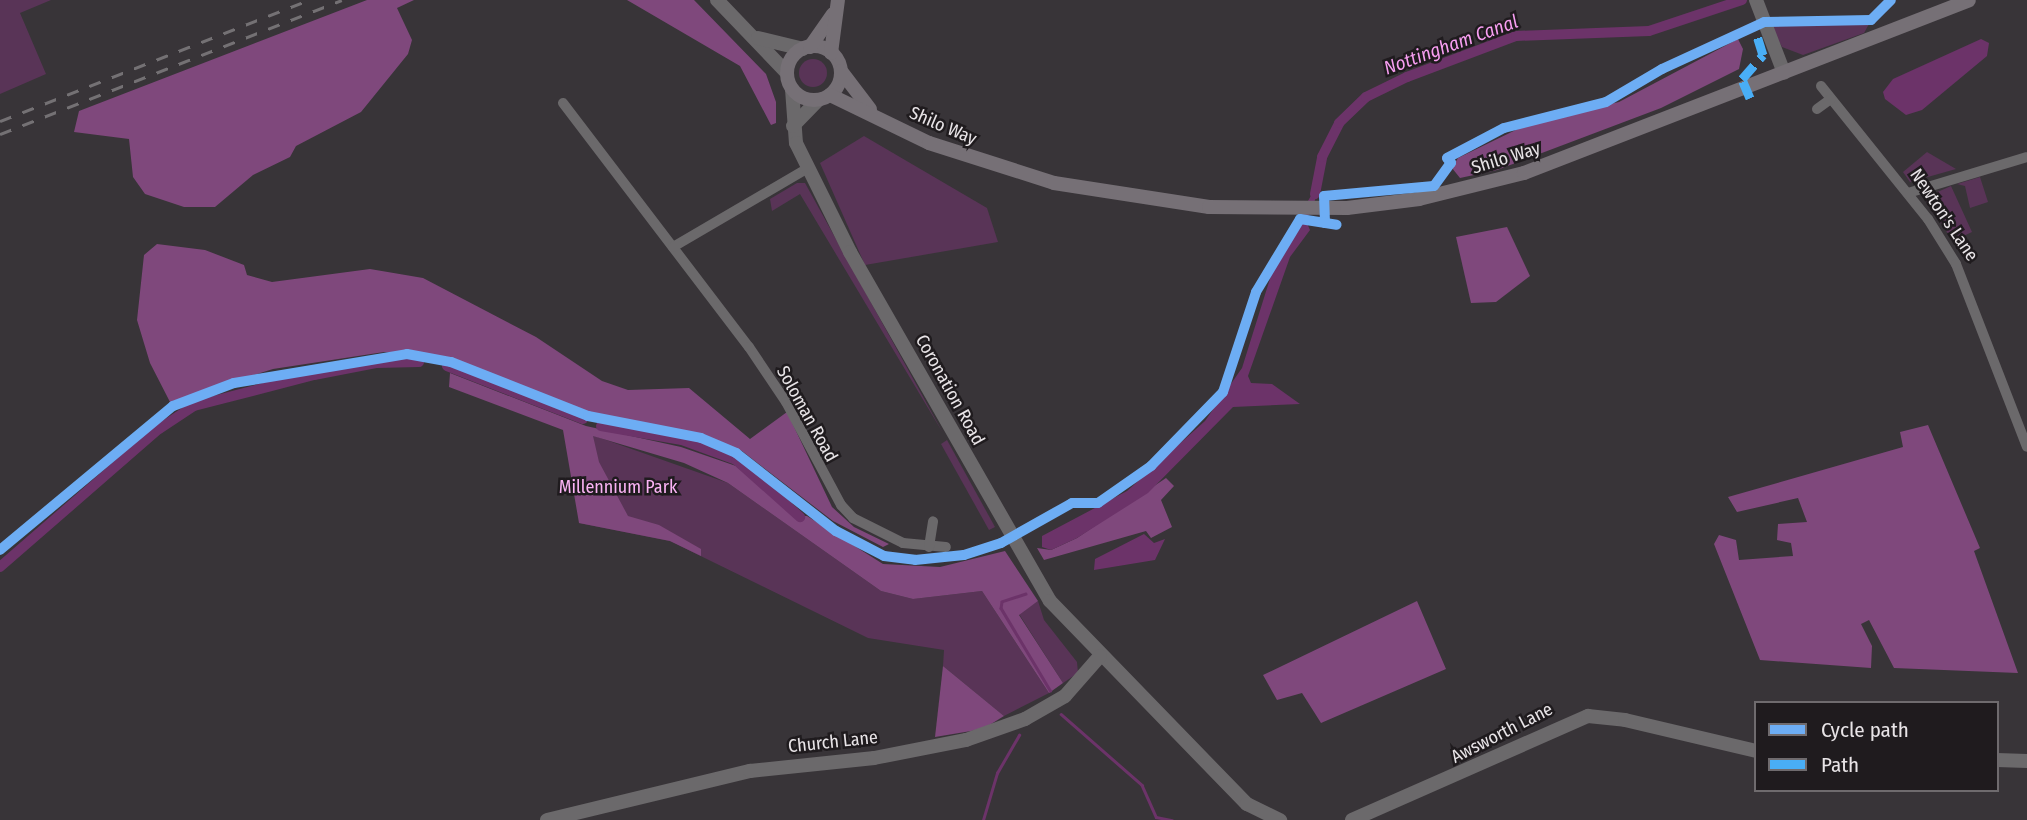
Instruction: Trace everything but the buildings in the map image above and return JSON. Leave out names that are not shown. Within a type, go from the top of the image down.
[{"type":"main road","name":"Shilo Way","points":[[824,97],[873,112],[909,135],[964,157],[1084,189],[1209,207],[1347,208],[1492,184],[1969,0]]},
{"type":"main road","points":[[836,7],[831,53],[841,71],[824,97],[792,89],[787,73],[789,60],[806,48],[836,7]]},
{"type":"main road","points":[[806,48],[831,53]]},
{"type":"main road","name":"Shilo Way","points":[[841,71],[873,112]]},
{"type":"street","points":[[717,0],[743,32],[775,57],[787,73]]},
{"type":"street","points":[[1756,0],[1784,73]]},
{"type":"street","points":[[743,32],[806,48]]},
{"type":"street","name":"Newton's Lane","points":[[1821,86],[1908,193],[1964,278],[2027,447]]},
{"type":"street","name":"Coronation Road","points":[[792,89],[793,126],[808,168],[999,517],[1050,601],[1100,656]]},
{"type":"street","points":[[793,126],[824,97]]},
{"type":"street","points":[[1817,109],[1830,99]]},
{"type":"street","name":"Soloman Road","points":[[563,103],[777,389],[841,505],[874,530],[929,547],[946,547]]},
{"type":"street","points":[[1908,193],[2027,157]]},
{"type":"street","points":[[673,247],[808,168]]},
{"type":"street","points":[[929,547],[933,521]]},
{"type":"street","points":[[1100,656],[1247,804],[1280,820]]},
{"type":"street","name":"Church Lane","points":[[547,820],[750,771],[874,758],[966,740],[1025,719],[1065,696],[1100,656]]},
{"type":"street","name":"Awsworth Lane","points":[[1352,820],[1588,716],[1625,720],[1754,751]]},
{"type":"street","points":[[1999,760],[2027,761]]},
{"type":"green space","points":[[0,0],[51,0],[20,13],[46,74],[0,94]]},
{"type":"green space","points":[[1869,24],[1864,33],[1803,55],[1782,47],[1771,26]]},
{"type":"green space","points":[[813,59],[823,63],[827,73],[823,83],[813,87],[803,83],[799,73],[803,63]]},
{"type":"green space","points":[[864,136],[987,208],[998,242],[865,265],[820,163]]},
{"type":"green space","points":[[1927,152],[1956,169],[1910,182],[1903,172]]},
{"type":"green space","points":[[1980,177],[1988,202],[1970,208],[1965,186],[1957,184]]},
{"type":"green space","points":[[797,183],[805,183],[943,433],[800,194],[772,211],[770,199]]},
{"type":"green space","points":[[1951,186],[1972,232],[1953,241],[1963,230],[1960,227],[1949,235],[1924,198]]},
{"type":"green space","name":"Millennium Park","points":[[592,435],[728,483],[881,591],[913,599],[982,591],[1049,693],[1004,716],[943,666],[944,650],[868,638],[670,541],[579,523]]},
{"type":"green space","points":[[947,440],[995,527],[989,530],[941,444]]},
{"type":"green space","points":[[1038,601],[1044,620],[1077,662],[1078,673],[1063,683],[1019,614]]},
{"type":"shaded area","points":[[367,0],[414,0],[397,8],[412,40],[408,54],[361,112],[296,146],[290,157],[253,175],[215,207],[184,207],[145,194],[133,177],[129,139],[74,132],[79,111]]},
{"type":"shaded area","points":[[627,0],[694,0],[766,74],[776,102],[776,123],[771,125],[740,66]]},
{"type":"shaded area","points":[[1738,39],[1743,49],[1739,69],[1661,108],[1497,170],[1460,178],[1452,168],[1458,158],[1530,123],[1619,102]]},
{"type":"shaded area","points":[[1981,39],[1989,43],[1987,56],[1922,110],[1906,115],[1885,99],[1883,92],[1893,79]]},
{"type":"shaded area","points":[[1318,193],[1306,221],[1310,230],[1290,257],[1248,376],[1251,383],[1272,384],[1300,404],[1233,407],[1148,493],[1077,538],[1051,550],[1042,547],[1042,536],[1127,491],[1205,421],[1242,368],[1278,253],[1312,194]]},
{"type":"shaded area","points":[[1507,227],[1530,276],[1496,302],[1471,303],[1456,237]]},
{"type":"shaded area","points":[[157,244],[205,250],[244,265],[247,275],[272,282],[370,269],[423,278],[536,337],[602,381],[628,390],[689,388],[750,439],[787,412],[832,507],[854,527],[889,544],[883,547],[833,521],[742,451],[704,436],[588,412],[438,356],[384,352],[273,369],[170,402],[150,363],[137,320],[144,255]]},
{"type":"shaded area","points":[[450,373],[586,426],[681,447],[736,466],[795,516],[807,516],[883,564],[940,567],[1005,551],[1038,601],[1019,615],[1063,683],[1049,693],[982,591],[913,599],[881,591],[728,483],[684,463],[593,436],[599,462],[628,516],[659,525],[701,549],[701,556],[670,541],[579,523],[563,430],[449,387]]},
{"type":"shaded area","points":[[1928,425],[1980,548],[1974,551],[2018,673],[1894,668],[1869,620],[1861,624],[1872,646],[1871,668],[1760,660],[1714,544],[1719,535],[1736,540],[1739,560],[1793,556],[1791,543],[1777,540],[1778,524],[1807,522],[1798,498],[1737,512],[1728,497],[1903,447],[1900,432]]},
{"type":"shaded area","points":[[1166,478],[1174,486],[1161,500],[1172,527],[1151,538],[1146,531],[1044,560],[1037,548],[1051,550],[1077,538]]},
{"type":"shaded area","points":[[1144,534],[1154,543],[1165,539],[1155,560],[1094,570],[1095,559]]},
{"type":"shaded area","points":[[1417,601],[1446,669],[1321,723],[1302,693],[1277,700],[1263,675]]},
{"type":"shaded area","points":[[943,666],[1004,716],[983,729],[935,737]]},
{"type":"waterway","name":"Nottingham Canal","points":[[1315,194],[1322,157],[1339,123],[1366,97],[1407,77],[1516,36],[1649,31],[1742,0]]},
{"type":"waterway","name":"Nottingham Canal","points":[[0,567],[159,429],[194,406],[314,375],[376,363],[419,362]]},
{"type":"waterway","name":"Nottingham Canal","points":[[447,366],[583,419]]},
{"type":"waterway","name":"Nottingham Canal","points":[[601,426],[682,440],[736,460],[800,517]]},
{"type":"waterway","points":[[1026,594],[1002,602],[1001,608],[1050,690]]},
{"type":"waterway","points":[[1061,714],[1142,785],[1156,817],[1172,820]]},
{"type":"waterway","points":[[983,820],[997,773],[1019,735]]},
{"type":"railway","points":[[0,121],[309,0]]},
{"type":"railway","points":[[0,134],[342,0]]},
{"type":"marked path","points":[[1750,98],[1742,79],[1763,55],[1754,26]]},
{"type":"cycle path","points":[[1325,223],[1324,196],[1434,186],[1451,163],[1447,158],[1504,128],[1606,102],[1662,69],[1764,22],[1871,20],[1891,0]]},
{"type":"cycle path","points":[[0,550],[173,406],[234,383],[407,354],[451,362],[588,416],[701,438],[736,453],[836,531],[884,556],[915,560],[964,555],[1001,543],[1072,503],[1098,503],[1151,466],[1223,392],[1256,292],[1300,219],[1337,225]]}]
